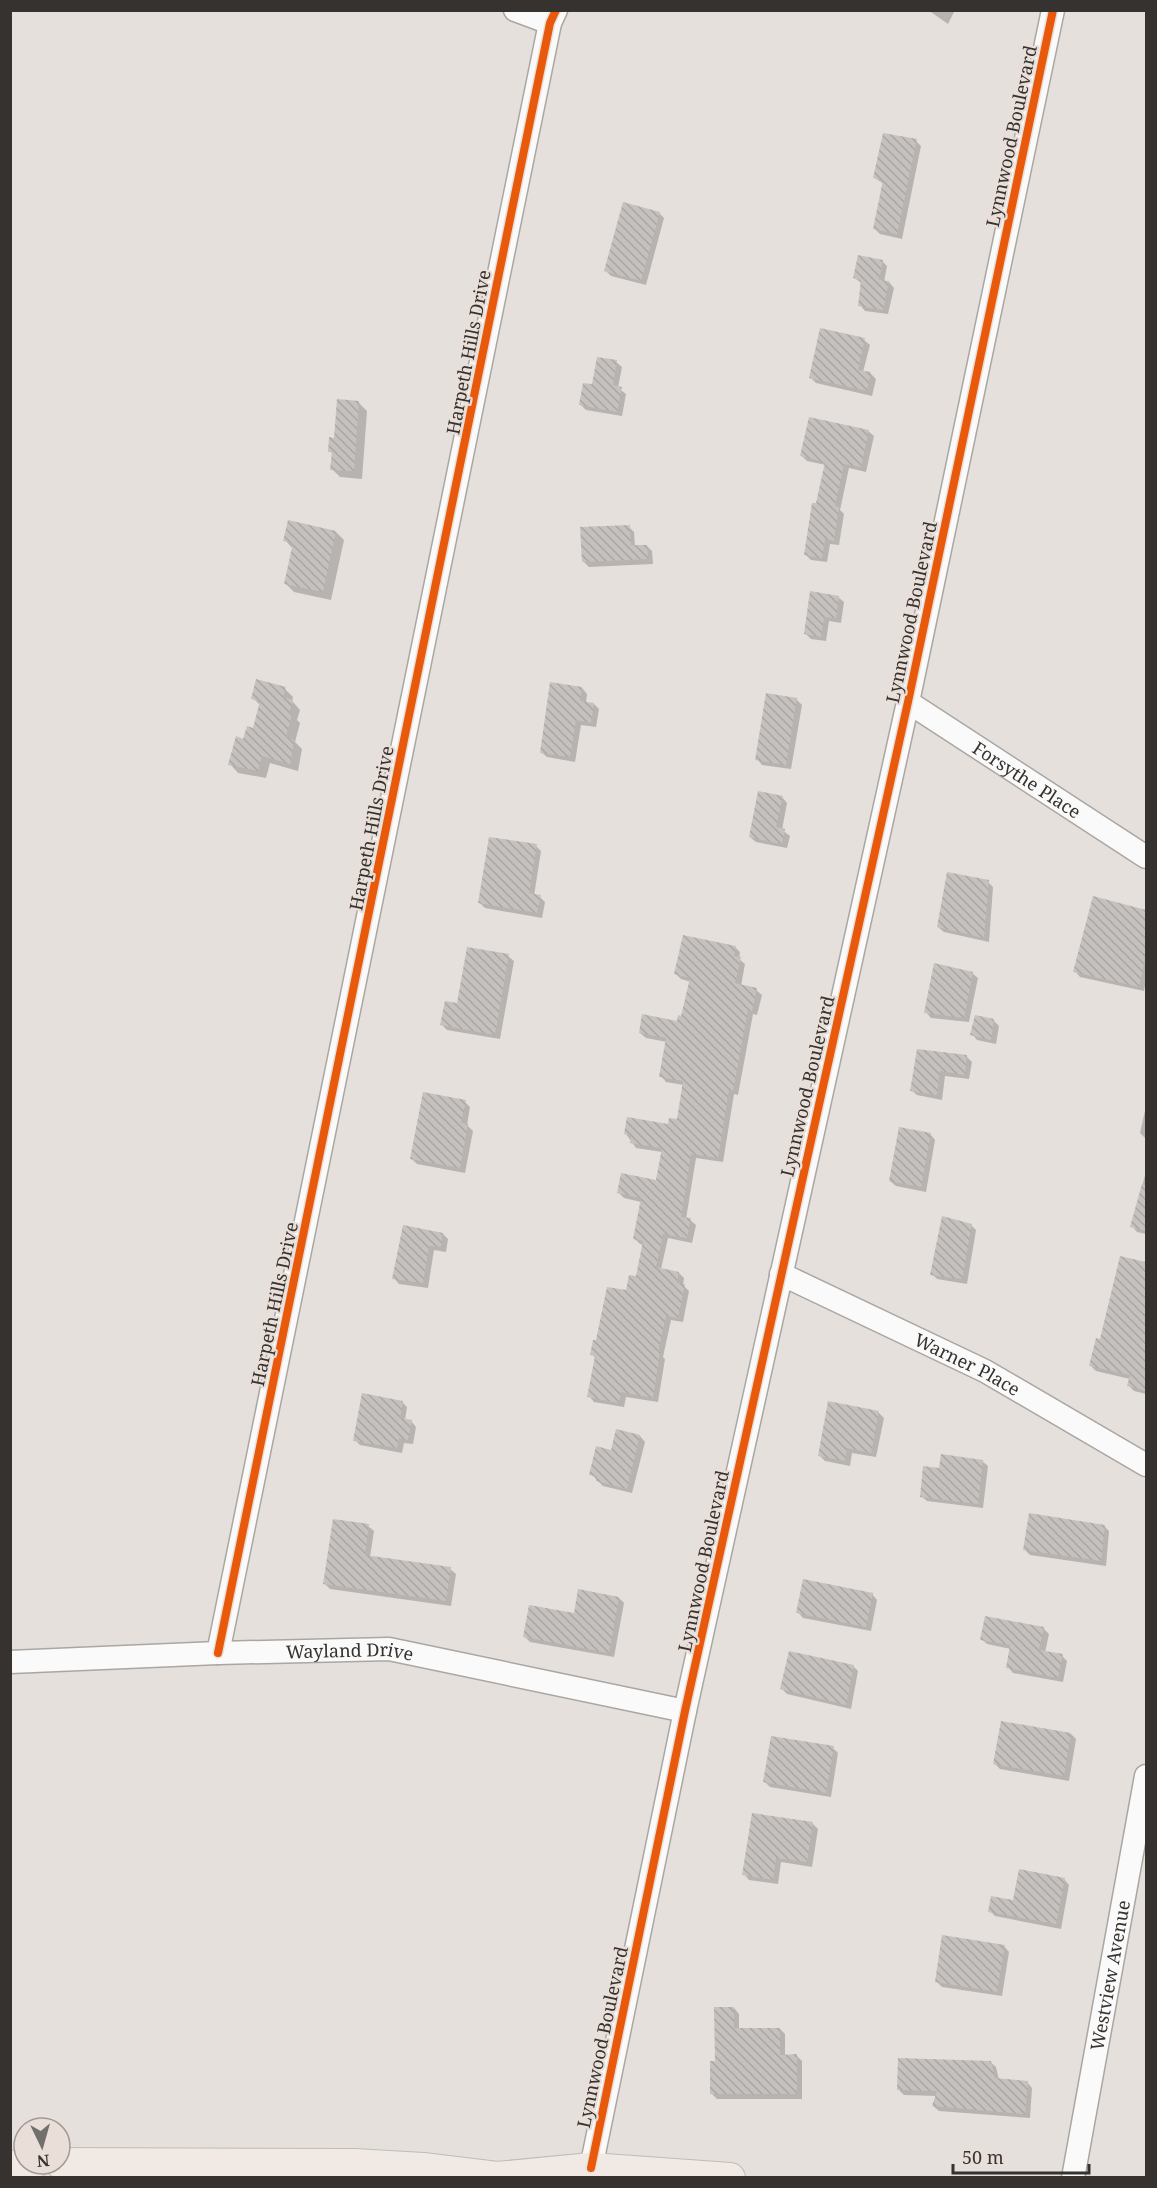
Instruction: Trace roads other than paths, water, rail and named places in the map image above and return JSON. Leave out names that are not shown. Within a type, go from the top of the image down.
[{"type":"main road","points":[[72,2163],[354,2164],[423,2168],[497,2177],[591,2169],[730,2178]]},
{"type":"street","points":[[515,10],[553,17]]},
{"type":"street","name":"Lynnwood Boulevard","points":[[591,2169],[685,1711],[908,702],[1053,10]]},
{"type":"street","name":"Harpeth Hills Drive","points":[[218,1653],[553,17]]},
{"type":"street","name":"Forsythe Place","points":[[908,702],[1146,857]]},
{"type":"street","name":"Warner Place","points":[[781,1274],[985,1371],[1146,1465]]},
{"type":"street","name":"Wayland Drive","points":[[10,1662],[218,1653],[389,1649],[685,1711]]},
{"type":"street","name":"Westview Avenue","points":[[1074,2178],[1146,1776]]}]
